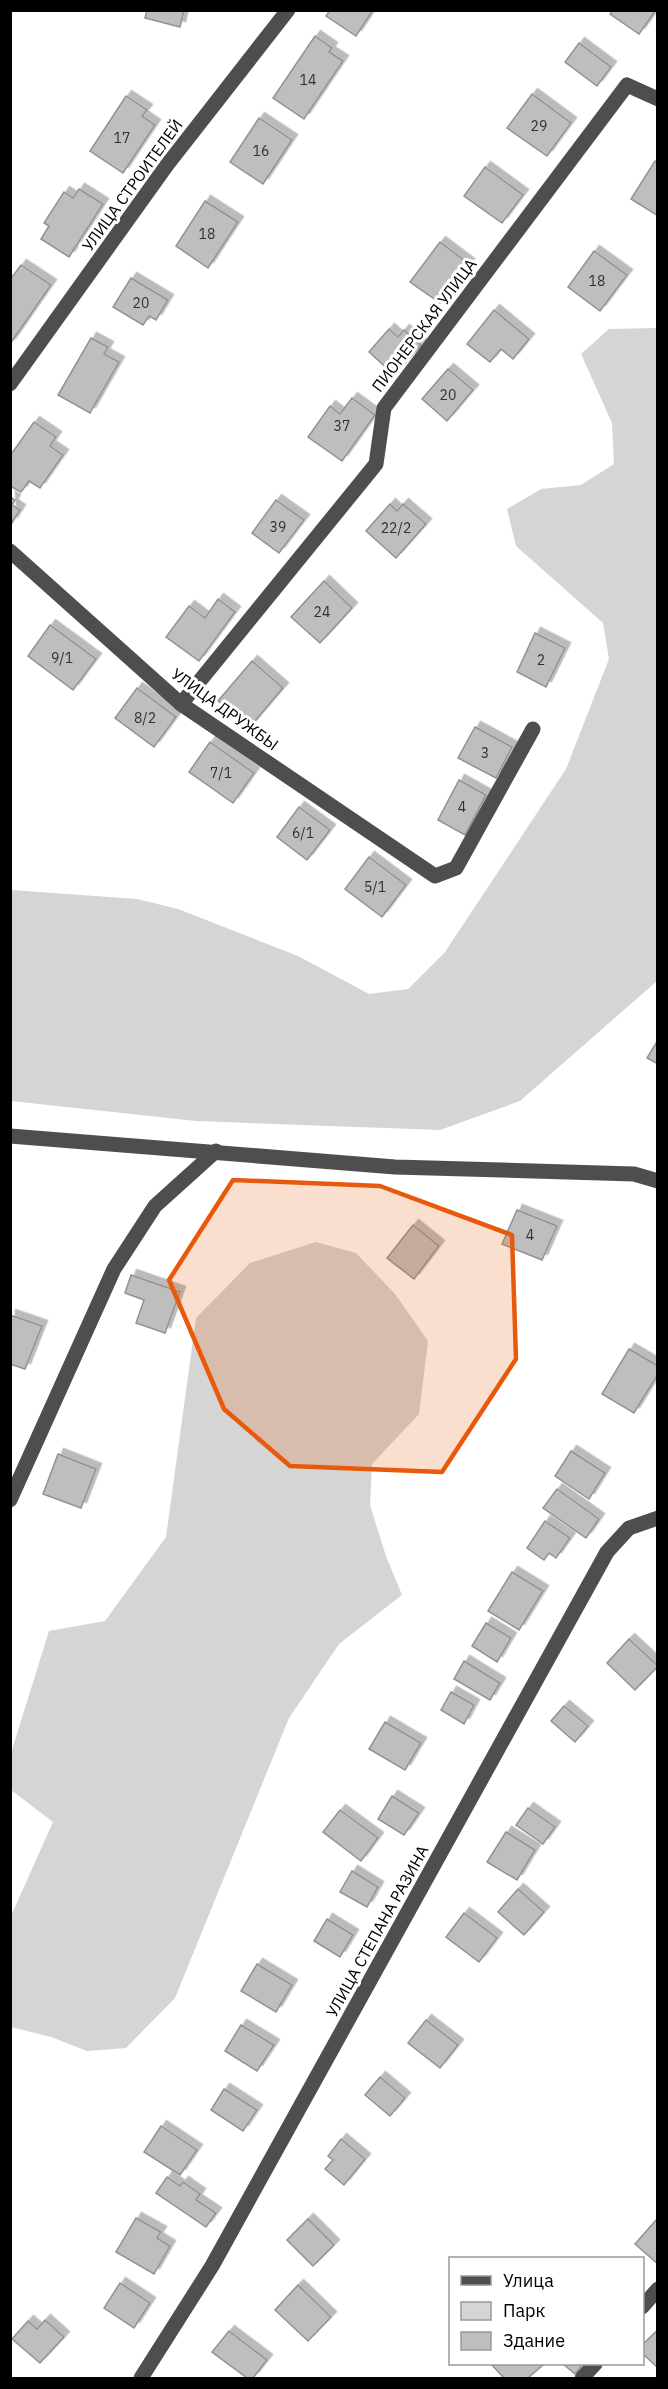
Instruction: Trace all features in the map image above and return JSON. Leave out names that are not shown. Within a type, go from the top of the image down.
[{"type":"street","name":"УЛИЦА СТРОИТЕЛЕЙ","points":[[10,384],[167,165],[288,10]]},
{"type":"street","name":"ПИОНЕРСКАЯ УЛИЦА","points":[[181,704],[376,464],[384,408],[627,85],[657,99]]},
{"type":"street","name":"УЛИЦА ДРУЖБЫ","points":[[10,551],[181,704],[435,876],[456,868],[533,729]]},
{"type":"street","points":[[10,1136],[395,1167],[634,1174],[657,1181]]},
{"type":"street","points":[[10,1500],[114,1269],[155,1206],[216,1151]]},
{"type":"street","name":"УЛИЦА СТЕПАНА РАЗИНА","points":[[141,2379],[218,2256],[607,1552],[629,1528],[657,1518]]},
{"type":"street","points":[[644,2305],[657,2289]]},
{"type":"street","points":[[582,2379],[594,2365]]},
{"type":"highlighted area","points":[[233,1180],[380,1186],[512,1235],[516,1359],[442,1472],[290,1466],[224,1409],[169,1280]]},
{"type":"green space","points":[[657,328],[657,981],[520,1101],[440,1130],[196,1121],[11,1101],[11,890],[137,899],[178,909],[298,956],[369,994],[408,989],[445,952],[566,769],[609,659],[603,623],[516,546],[507,509],[541,489],[581,485],[614,464],[612,423],[581,354],[609,329]]},
{"type":"green space","points":[[316,1242],[356,1253],[395,1294],[428,1341],[419,1414],[372,1464],[370,1505],[386,1556],[402,1595],[339,1644],[289,1718],[175,1998],[126,2048],[87,2051],[51,2037],[11,2027],[11,1916],[53,1822],[11,1790],[11,1753],[49,1631],[105,1621],[166,1537],[196,1318],[250,1263]]},
{"type":"building","points":[[147,10],[184,10],[180,27],[145,18]]},
{"type":"building","points":[[330,10],[373,10],[356,36],[326,16]]},
{"type":"building","points":[[613,10],[656,10],[639,34],[610,14]]},
{"type":"building","points":[[315,36],[332,48],[329,52],[343,61],[304,119],[273,98]]},
{"type":"building","points":[[579,43],[611,67],[597,86],[565,62]]},
{"type":"building","points":[[532,94],[571,123],[547,156],[507,128]]},
{"type":"building","points":[[126,96],[147,110],[142,116],[155,125],[123,173],[90,151]]},
{"type":"building","points":[[259,118],[292,140],[263,184],[230,162]]},
{"type":"building","points":[[655,161],[658,163],[658,216],[631,199]]},
{"type":"building","points":[[485,167],[523,195],[502,223],[464,196]]},
{"type":"building","points":[[79,189],[103,204],[69,257],[41,239],[49,226],[44,223],[64,192],[73,198]]},
{"type":"building","points":[[205,201],[238,222],[208,268],[176,246]]},
{"type":"building","points":[[440,242],[469,264],[440,303],[410,282]]},
{"type":"building","points":[[594,251],[627,275],[600,311],[568,287]]},
{"type":"building","points":[[21,265],[51,285],[10,344],[10,280]]},
{"type":"building","points":[[131,278],[168,300],[156,320],[149,316],[143,325],[113,307]]},
{"type":"building","points":[[494,310],[529,339],[513,359],[501,349],[490,362],[467,344]]},
{"type":"building","points":[[389,329],[398,337],[404,330],[421,345],[394,375],[369,352]]},
{"type":"building","points":[[91,338],[108,347],[104,354],[119,362],[90,413],[58,395]]},
{"type":"building","points":[[448,369],[473,390],[447,421],[422,399]]},
{"type":"building","points":[[352,398],[375,415],[342,461],[308,437],[330,406],[340,414]]},
{"type":"building","points":[[34,422],[56,437],[50,446],[63,455],[40,488],[29,481],[21,492],[10,486],[10,456]]},
{"type":"building","points":[[10,497],[15,500],[12,505],[20,510],[12,523]]},
{"type":"building","points":[[276,500],[304,520],[279,553],[252,533]]},
{"type":"building","points":[[390,504],[397,511],[403,504],[426,524],[396,558],[366,531]]},
{"type":"building","points":[[324,581],[352,608],[320,643],[291,617]]},
{"type":"building","points":[[218,599],[235,612],[199,661],[166,637],[189,606],[205,618]]},
{"type":"building","points":[[50,625],[96,659],[73,690],[28,656]]},
{"type":"building","points":[[535,633],[565,648],[546,687],[517,672]]},
{"type":"building","points":[[252,661],[283,688],[249,728],[218,701]]},
{"type":"building","points":[[137,688],[176,717],[154,747],[115,718]]},
{"type":"building","points":[[475,727],[512,747],[496,778],[458,758]]},
{"type":"building","points":[[210,742],[254,773],[233,803],[189,772]]},
{"type":"building","points":[[459,780],[486,795],[465,835],[438,820]]},
{"type":"building","points":[[299,807],[330,830],[307,860],[277,837]]},
{"type":"building","points":[[369,857],[406,885],[382,917],[345,889]]},
{"type":"building","points":[[658,1040],[658,1064],[647,1058]]},
{"type":"building","points":[[517,1210],[557,1226],[542,1260],[502,1244]]},
{"type":"building","points":[[413,1225],[439,1246],[414,1279],[387,1258]]},
{"type":"building","points":[[131,1275],[180,1292],[165,1333],[136,1323],[144,1300],[125,1293]]},
{"type":"building","points":[[10,1315],[42,1326],[25,1369],[10,1364]]},
{"type":"building","points":[[629,1349],[658,1366],[658,1374],[634,1413],[602,1394]]},
{"type":"building","points":[[571,1451],[605,1473],[589,1499],[555,1476]]},
{"type":"building","points":[[58,1454],[96,1469],[81,1508],[43,1494]]},
{"type":"building","points":[[557,1489],[599,1519],[586,1538],[543,1508]]},
{"type":"building","points":[[545,1521],[570,1538],[556,1558],[549,1553],[544,1560],[527,1548]]},
{"type":"building","points":[[512,1572],[543,1591],[519,1630],[488,1611]]},
{"type":"building","points":[[486,1623],[511,1638],[497,1662],[472,1646]]},
{"type":"building","points":[[629,1639],[658,1666],[635,1690],[607,1663]]},
{"type":"building","points":[[464,1661],[500,1683],[490,1700],[454,1679]]},
{"type":"building","points":[[451,1692],[474,1705],[464,1724],[441,1710]]},
{"type":"building","points":[[564,1706],[588,1726],[575,1742],[551,1721]]},
{"type":"building","points":[[385,1722],[421,1743],[405,1770],[369,1749]]},
{"type":"building","points":[[392,1796],[419,1813],[404,1835],[378,1819]]},
{"type":"building","points":[[528,1808],[555,1827],[543,1844],[516,1825]]},
{"type":"building","points":[[340,1810],[378,1838],[361,1861],[323,1832]]},
{"type":"building","points":[[506,1832],[535,1850],[517,1880],[487,1862]]},
{"type":"building","points":[[352,1871],[378,1887],[367,1907],[340,1892]]},
{"type":"building","points":[[518,1889],[544,1912],[524,1935],[498,1912]]},
{"type":"building","points":[[464,1913],[497,1938],[479,1962],[446,1937]]},
{"type":"building","points":[[327,1919],[353,1935],[340,1957],[314,1941]]},
{"type":"building","points":[[257,1964],[292,1985],[276,2012],[241,1991]]},
{"type":"building","points":[[426,2020],[458,2045],[440,2068],[408,2043]]},
{"type":"building","points":[[241,2025],[274,2045],[257,2071],[225,2051]]},
{"type":"building","points":[[380,2077],[405,2098],[390,2116],[365,2095]]},
{"type":"building","points":[[224,2089],[257,2110],[243,2131],[211,2110]]},
{"type":"building","points":[[161,2126],[197,2150],[180,2175],[144,2152]]},
{"type":"building","points":[[341,2139],[365,2159],[344,2185],[325,2169],[333,2160],[328,2156]]},
{"type":"building","points":[[167,2177],[180,2186],[183,2182],[200,2194],[196,2200],[216,2213],[206,2227],[156,2193]]},
{"type":"building","points":[[136,2218],[161,2232],[157,2238],[170,2246],[154,2274],[116,2252]]},
{"type":"building","points":[[308,2219],[334,2245],[313,2266],[287,2240]]},
{"type":"building","points":[[658,2219],[658,2264],[635,2244]]},
{"type":"building","points":[[120,2283],[150,2303],[134,2328],[104,2308]]},
{"type":"building","points":[[298,2285],[331,2317],[308,2341],[275,2310]]},
{"type":"building","points":[[45,2320],[64,2337],[40,2363],[12,2339],[28,2321],[37,2329]]},
{"type":"building","points":[[658,2330],[658,2368],[644,2355],[644,2343]]},
{"type":"building","points":[[229,2331],[267,2360],[253,2378],[247,2378],[212,2352]]},
{"type":"building","points":[[492,2365],[543,2365],[528,2378],[504,2378]]},
{"type":"building","points":[[564,2365],[582,2365],[575,2374]]}]
